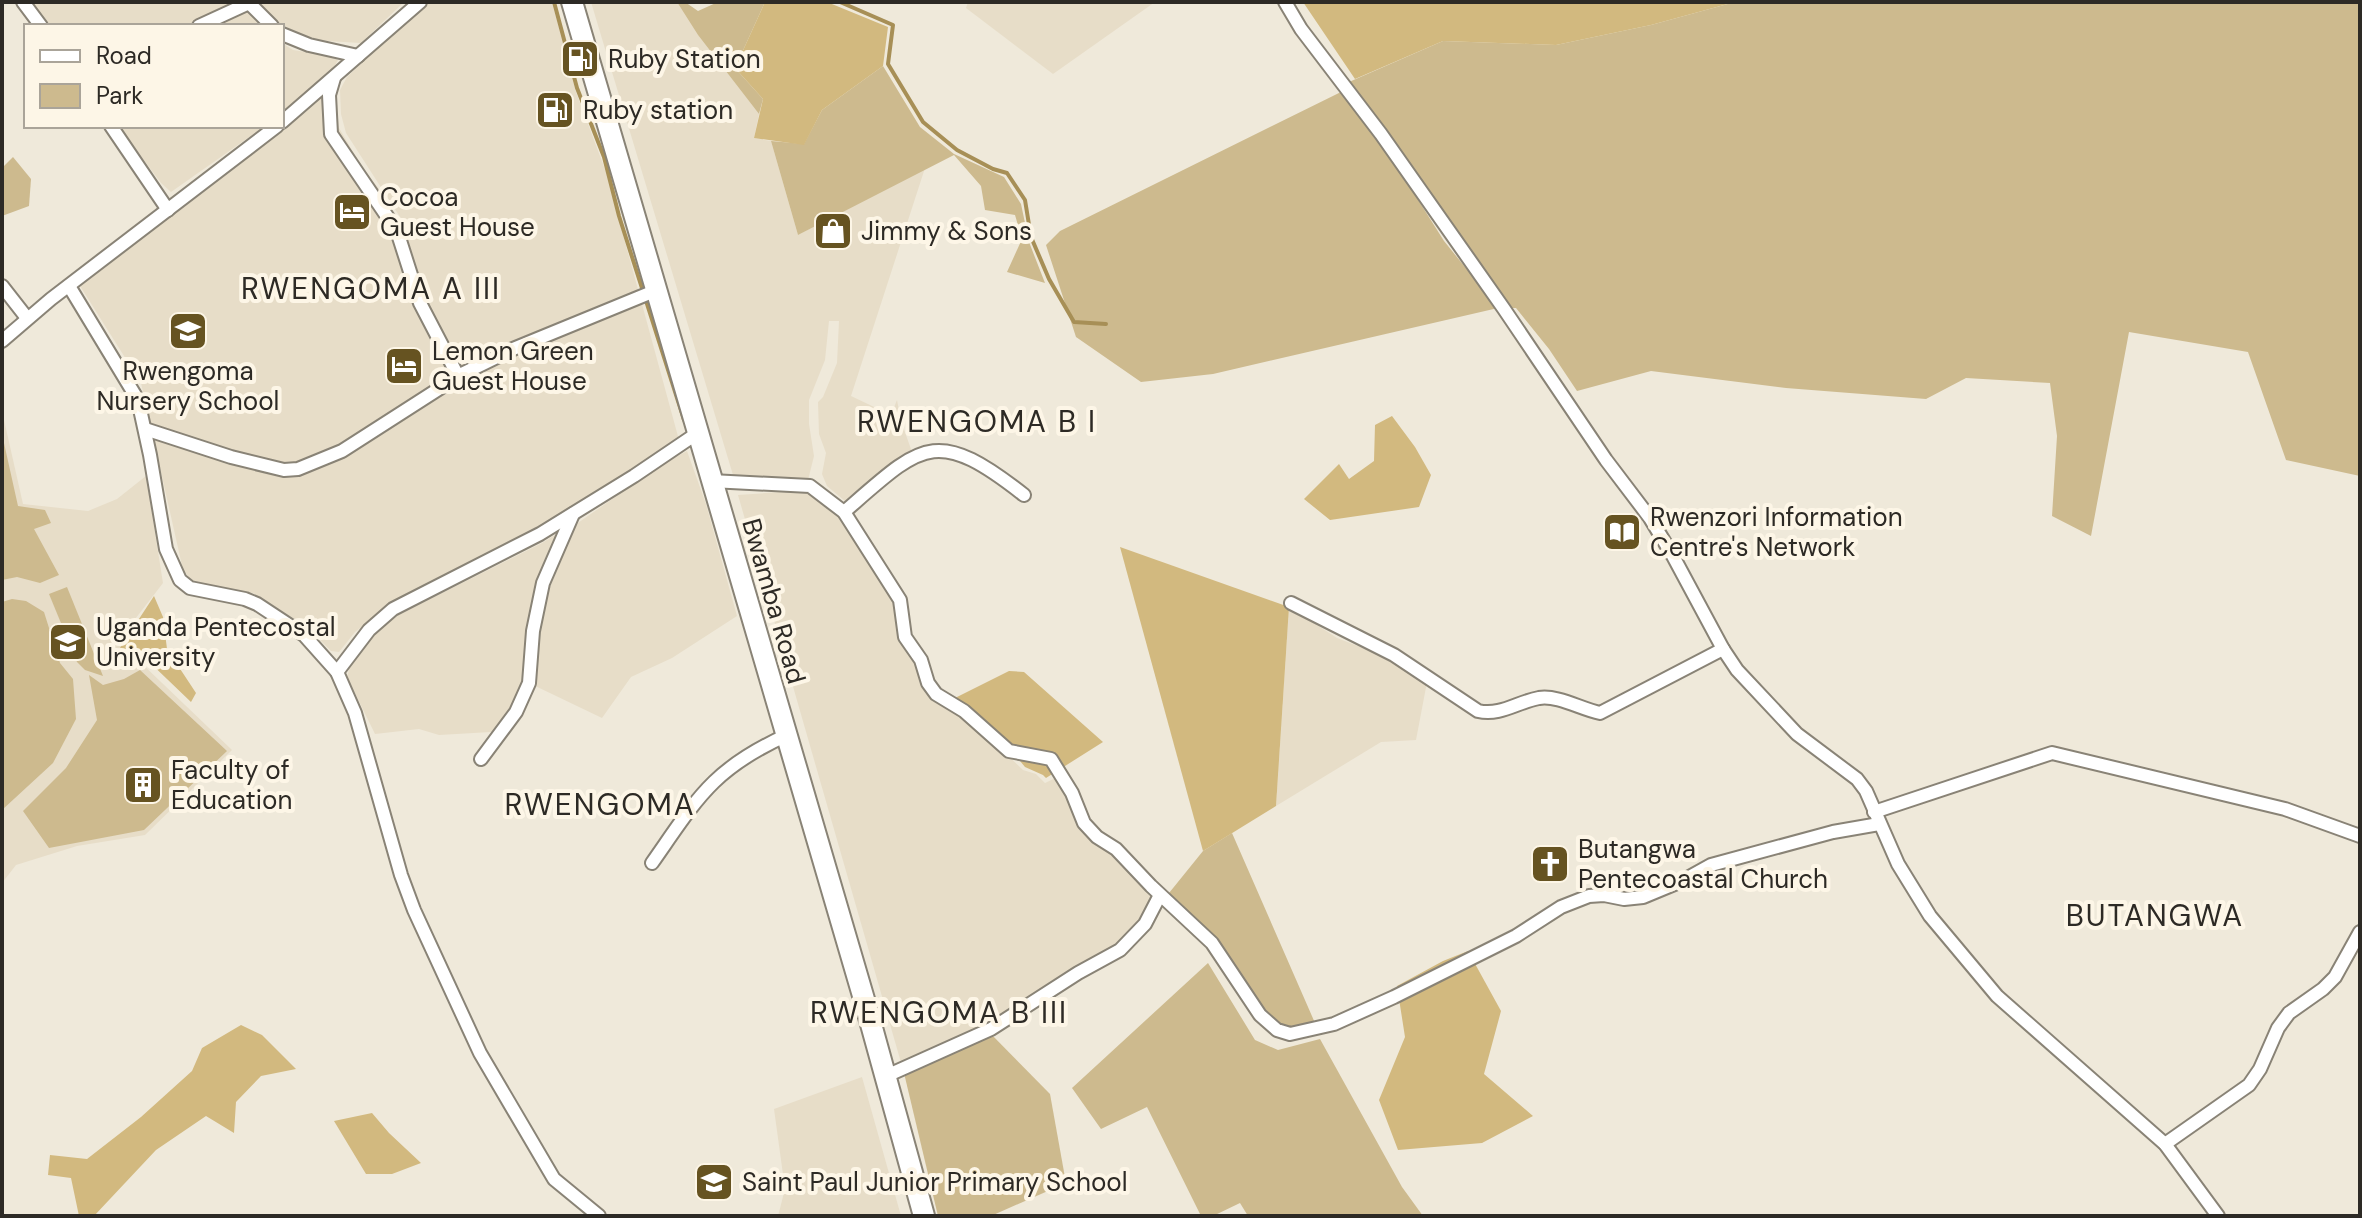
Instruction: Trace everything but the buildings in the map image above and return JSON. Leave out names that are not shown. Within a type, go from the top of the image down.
[{"type":"main road","name":"Bwamba Road","points":[[572,2],[873,1029],[924,1216]]},
{"type":"street","points":[[23,2],[40,24]]},
{"type":"street","points":[[284,121],[420,2]]},
{"type":"street","points":[[1285,2],[1301,29],[1381,134],[1606,460],[1650,518],[1723,649],[1746,681],[1797,734],[1857,779],[1898,864],[1930,916],[1997,996],[2165,1144],[2218,1216]]},
{"type":"street","points":[[203,24],[248,3],[270,24]]},
{"type":"street","points":[[284,35],[309,45],[358,56]]},
{"type":"street","points":[[334,78],[329,95],[331,134],[397,231],[420,303],[458,376]]},
{"type":"street","points":[[112,128],[168,210]]},
{"type":"street","points":[[2,341],[27,318],[275,128]]},
{"type":"street","points":[[2,286],[27,318]]},
{"type":"street","points":[[69,286],[132,389],[145,429],[166,549],[180,580],[190,588],[257,604],[304,635],[337,672],[355,713],[409,898],[474,1040],[495,1083],[554,1179],[599,1216]]},
{"type":"street","points":[[145,429],[231,457],[291,470],[342,451],[458,376],[513,349],[657,290]]},
{"type":"street","points":[[337,672],[369,630],[393,609],[526,542],[699,432]]},
{"type":"street","points":[[844,512],[889,472],[932,449],[953,450],[1004,479],[1024,495]]},
{"type":"street","points":[[711,481],[810,486],[844,512],[900,600],[905,637],[921,660],[928,683],[936,694],[964,711],[1009,751],[1051,759],[1072,793],[1084,823],[1097,837],[1116,849],[1212,943],[1260,1015],[1277,1030],[1290,1034],[1334,1024],[1394,997],[1516,936],[1561,907],[1589,896],[1643,897],[1711,865],[1877,818],[2052,753],[2285,809],[2360,836]]},
{"type":"street","points":[[481,759],[516,712],[529,683],[533,631],[543,583],[573,514]]},
{"type":"street","points":[[1291,603],[1394,655],[1478,711],[1490,713],[1538,698],[1548,698],[1600,713],[1723,649]]},
{"type":"street","points":[[652,863],[711,782],[747,755],[787,735]]},
{"type":"street","points":[[884,1077],[991,1029],[1120,950],[1145,924],[1160,895]]},
{"type":"street","points":[[2165,1144],[2249,1085],[2260,1069],[2278,1028],[2289,1013],[2335,977],[2360,932]]},
{"type":"shaded area","points":[[26,2],[238,2],[259,24],[42,24]]},
{"type":"shaded area","points":[[258,2],[404,2],[361,43],[309,40],[280,23]]},
{"type":"shaded area","points":[[426,2],[552,2],[576,92],[606,172],[679,440],[533,534],[510,541],[396,600],[355,632],[339,652],[331,651],[307,627],[253,593],[195,584],[183,570],[141,383],[75,278],[151,231],[302,115],[330,89],[336,101],[339,128],[362,167],[386,198],[411,256],[421,296],[456,370],[429,310],[402,220],[346,133],[341,114],[340,90],[347,77]]},
{"type":"shaded area","points":[[591,2],[677,2],[698,35],[759,114],[754,138],[771,141],[798,235],[925,168],[851,396],[891,415],[897,400],[912,452],[845,501],[827,486],[822,474],[826,453],[819,434],[818,402],[837,363],[839,321],[829,321],[825,360],[809,400],[814,456],[808,480],[733,475]]},
{"type":"shaded area","points":[[765,2],[827,2],[888,27],[883,66],[822,110],[804,145],[754,138],[763,99],[735,68]]},
{"type":"shaded area","points":[[968,2],[1155,2],[1053,74],[966,8]]},
{"type":"shaded area","points":[[1303,2],[1735,2],[1651,25],[1556,45],[1443,41],[1355,79]]},
{"type":"shaded area","points":[[284,44],[293,50],[338,60],[333,69],[284,110]]},
{"type":"shaded area","points":[[120,128],[262,128],[171,192]]},
{"type":"shaded area","name":"Uganda Pentecostal University","points":[[2,411],[23,504],[88,511],[117,499],[146,476],[163,583],[132,623],[138,660],[232,750],[145,835],[77,846],[16,865],[2,883]]},
{"type":"shaded area","points":[[1392,416],[1431,475],[1419,507],[1330,520],[1304,499],[1339,464],[1349,479],[1374,461],[1375,425]]},
{"type":"shaded area","points":[[687,451],[706,504],[737,616],[672,658],[631,677],[602,718],[529,683],[508,731],[439,735],[419,729],[375,734],[347,677],[351,663],[376,632],[400,614],[566,528],[536,622],[575,525],[661,465]]},
{"type":"shaded area","points":[[808,490],[839,512],[896,602],[918,661],[923,686],[964,713],[1023,770],[1036,774],[1045,783],[1064,774],[1091,827],[1159,898],[1120,950],[904,1073],[738,495]]},
{"type":"shaded area","points":[[1120,547],[1289,607],[1276,806],[1203,851]]},
{"type":"shaded area","points":[[154,596],[163,617],[167,649],[196,693],[191,702],[143,656],[125,656],[120,648]]},
{"type":"shaded area","points":[[1289,607],[1337,638],[1389,658],[1427,682],[1416,740],[1381,742],[1276,806]]},
{"type":"shaded area","points":[[1009,671],[1024,672],[1103,742],[1046,778],[1025,767],[992,727],[955,698]]},
{"type":"shaded area","points":[[1468,951],[1501,1011],[1484,1074],[1533,1116],[1482,1143],[1398,1150],[1379,1100],[1405,1037],[1397,986]]},
{"type":"shaded area","points":[[241,1025],[262,1035],[296,1069],[261,1076],[236,1102],[234,1133],[206,1116],[156,1150],[94,1216],[79,1216],[71,1178],[48,1175],[50,1155],[87,1159],[141,1117],[192,1071],[202,1048]]},
{"type":"shaded area","points":[[862,1077],[901,1216],[778,1216],[785,1189],[774,1109]]},
{"type":"shaded area","points":[[372,1113],[421,1163],[392,1174],[366,1174],[334,1121]]},
{"type":"green space","points":[[677,2],[685,2],[698,11],[718,2],[765,2],[735,68],[763,99],[759,114],[698,35]]},
{"type":"green space","points":[[1735,2],[2360,2],[2360,476],[2286,460],[2248,352],[2129,332],[2091,536],[2052,516],[2057,436],[2050,383],[1966,378],[1926,399],[1786,388],[1651,371],[1577,391],[1516,308],[1509,308],[1349,82],[1443,41],[1556,45],[1651,25]]},
{"type":"green space","points":[[883,66],[920,127],[954,154],[1004,177],[1021,204],[1029,242],[1045,283],[1007,272],[1022,239],[1015,215],[985,210],[981,186],[954,155],[798,235],[771,141],[804,144],[822,110]]},
{"type":"green space","points":[[1343,91],[1388,152],[1444,241],[1498,308],[1213,374],[1141,382],[1076,337],[1046,245],[1060,231]]},
{"type":"green space","points":[[13,157],[31,179],[29,206],[2,216],[2,168]]},
{"type":"green space","points":[[2,434],[18,506],[45,510],[51,523],[34,529],[59,575],[40,583],[17,577],[2,580]]},
{"type":"green space","points":[[67,587],[103,676],[85,670],[77,662],[49,594]]},
{"type":"green space","points":[[12,599],[26,601],[44,612],[60,663],[73,679],[76,719],[53,763],[2,810],[2,602]]},
{"type":"green space","points":[[140,670],[227,751],[144,830],[49,848],[23,811],[66,768],[97,720],[89,675],[103,685]]},
{"type":"green space","points":[[1232,833],[1315,1023],[1279,1033],[1214,952],[1165,898],[1203,851]]},
{"type":"green space","points":[[1208,963],[1255,1040],[1278,1050],[1320,1039],[1402,1187],[1423,1216],[1248,1216],[1240,1203],[1213,1216],[1201,1216],[1147,1107],[1101,1129],[1072,1088]]},
{"type":"green space","points":[[988,1031],[1050,1094],[1066,1183],[991,1216],[938,1216],[904,1073]]},
{"type":"waterway","points":[[554,2],[577,88],[604,157],[619,216],[684,420]]},
{"type":"waterway","points":[[840,2],[893,25],[888,64],[923,122],[957,150],[1007,173],[1025,200],[1031,237],[1049,279],[1074,322],[1106,324]]},
{"type":"place","name":"Ruby Station","points":[[580,59]]},
{"type":"place","name":"Ruby station","points":[[555,110]]},
{"type":"place","name":"Cocoa Guest House","points":[[352,212]]},
{"type":"place","name":"Jimmy & Sons","points":[[833,231]]},
{"type":"place","name":"Rwengoma Nursery School","points":[[188,331]]},
{"type":"place","name":"Lemon Green Guest House","points":[[404,366]]},
{"type":"place","name":"Rwenzori Information Centre's Network","points":[[1622,532]]},
{"type":"place","name":"Uganda Pentecostal University","points":[[68,642]]},
{"type":"place","name":"Faculty of Education","points":[[143,785]]},
{"type":"place","name":"Butangwa Pentecoastal Church","points":[[1550,864]]},
{"type":"place","name":"Saint Paul Junior Primary School","points":[[714,1182]]},
{"type":"district","name":"RWENGOMA A III","points":[[371,289]]},
{"type":"district","name":"RWENGOMA B I","points":[[977,422]]},
{"type":"district","name":"RWENGOMA","points":[[600,805]]},
{"type":"district","name":"BUTANGWA","points":[[2155,916]]},
{"type":"district","name":"RWENGOMA B III","points":[[939,1013]]}]
